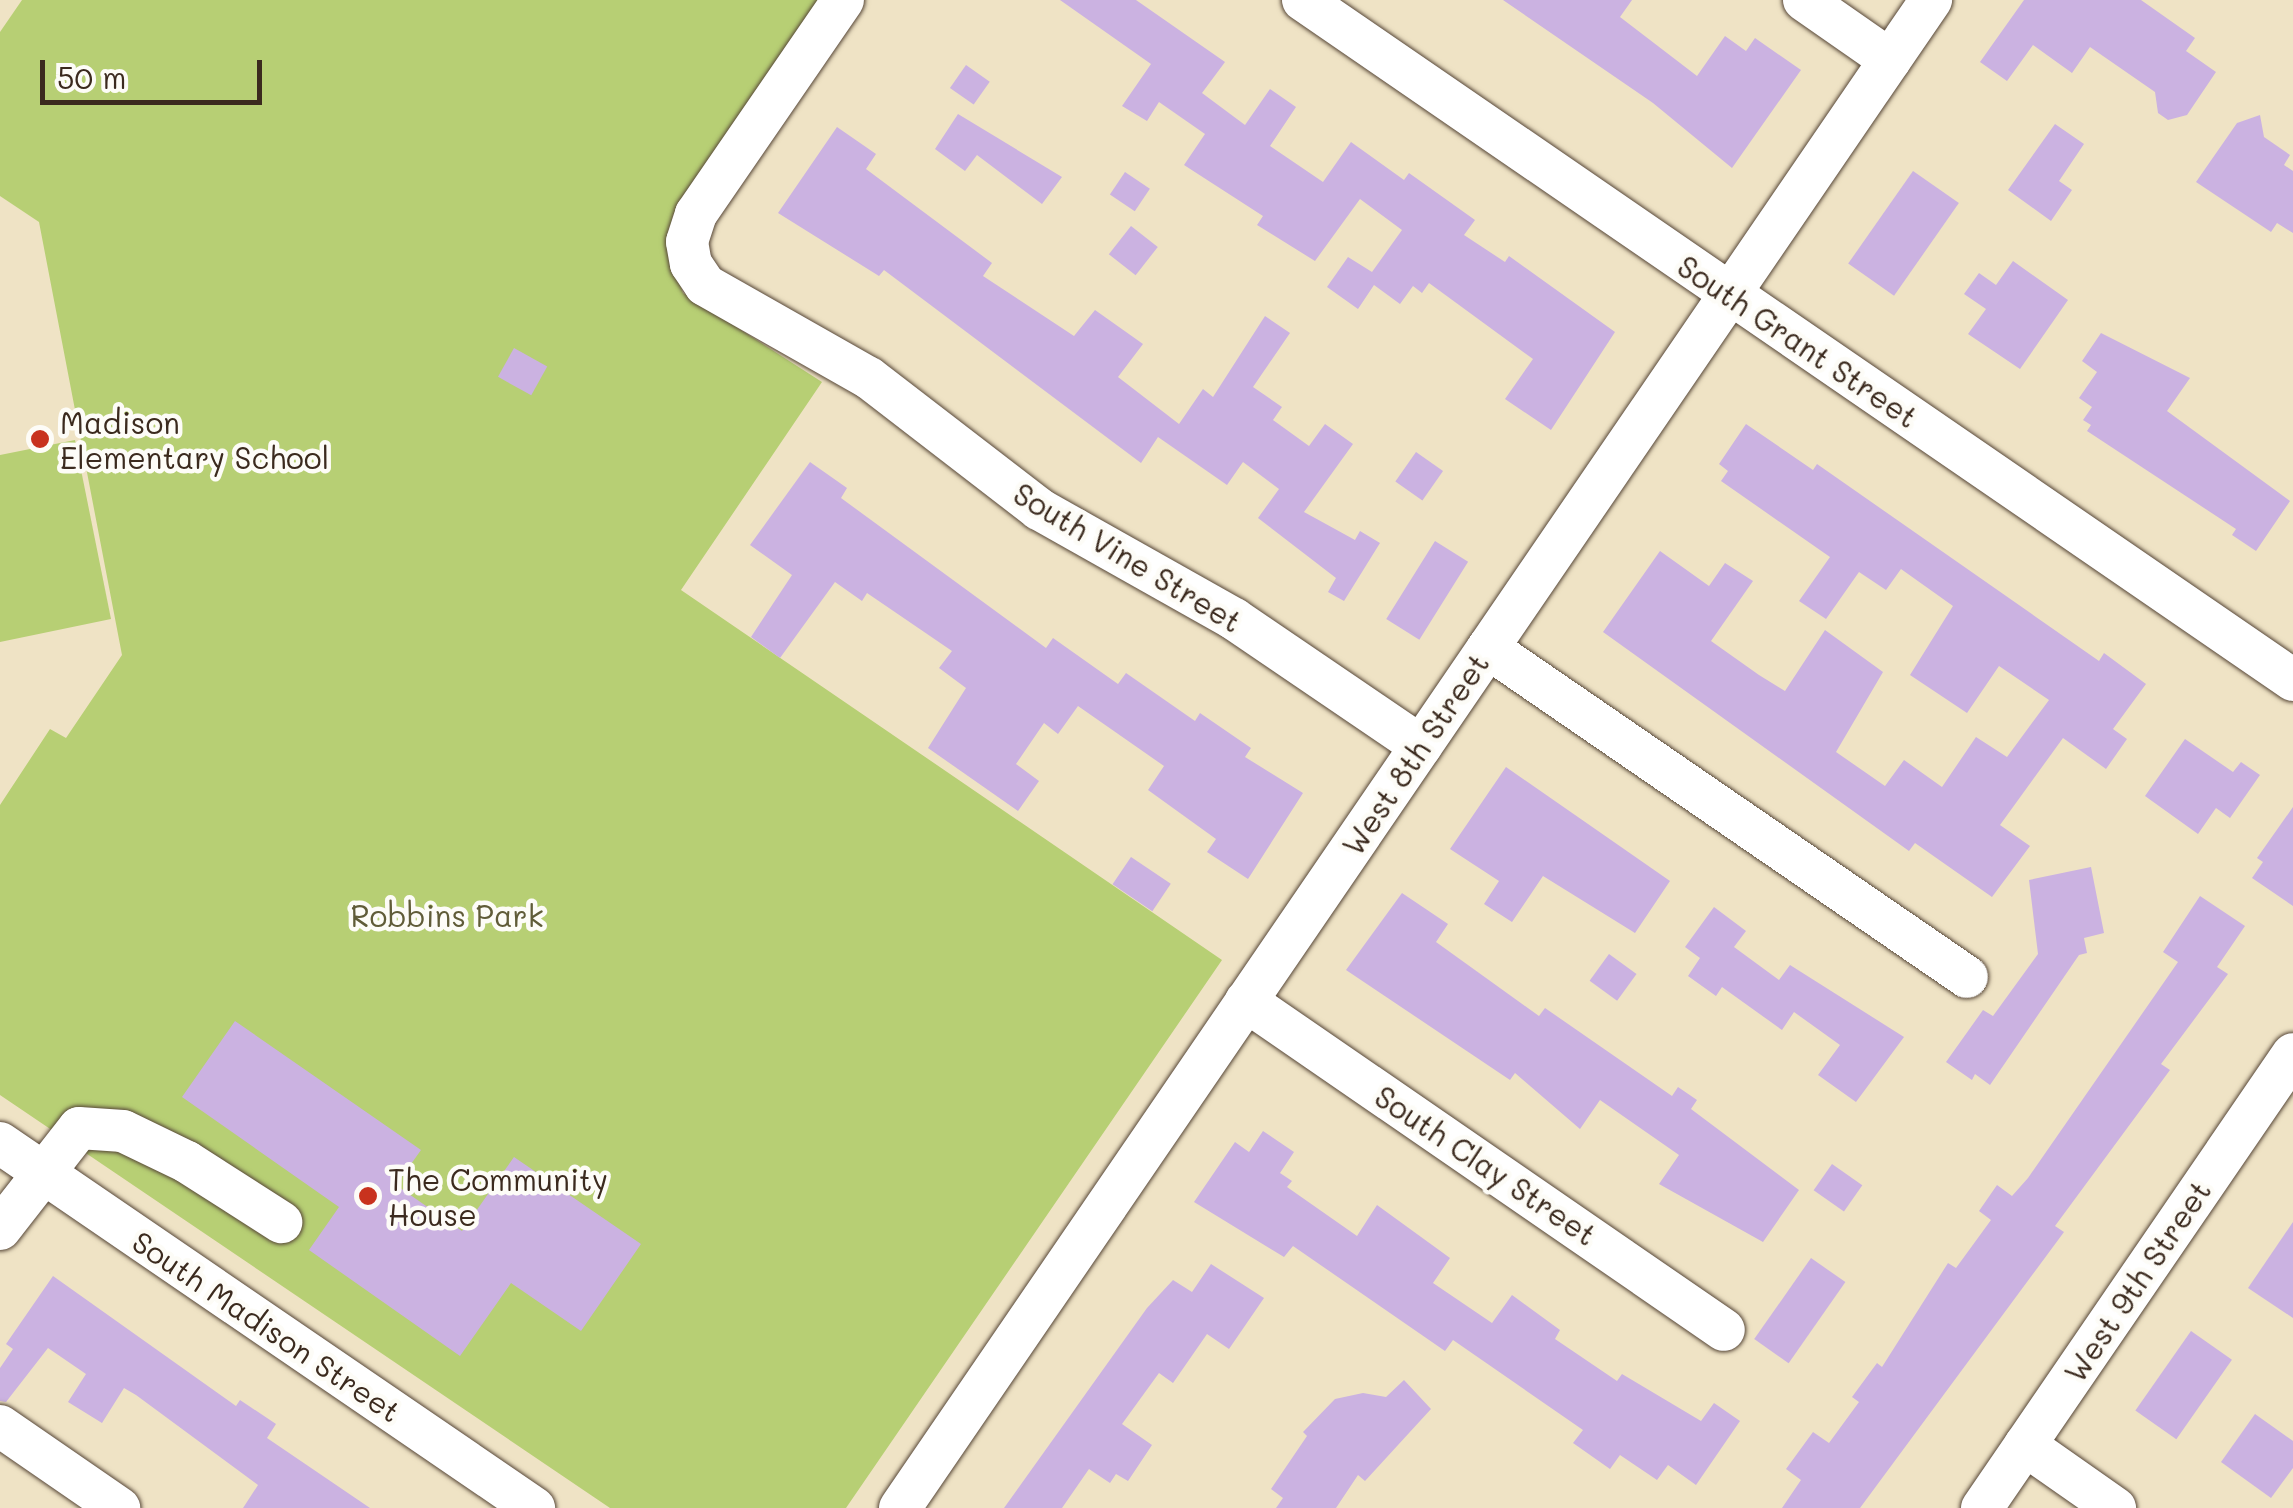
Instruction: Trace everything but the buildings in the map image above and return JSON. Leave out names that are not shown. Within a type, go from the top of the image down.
[{"type":"street","name":"South Vine Street","points":[[843,0],[696,214],[688,242],[691,264],[728,302],[868,378],[1038,509],[1234,619],[1421,746]]},
{"type":"street","name":"South Grant Street","points":[[1303,0],[2293,680]]},
{"type":"street","points":[[1804,0],[1890,60]]},
{"type":"street","name":"West 8th Street","points":[[900,1508],[1932,0]]},
{"type":"street","points":[[1488,648],[1966,976]]},
{"type":"street","name":"South Clay Street","points":[[1246,1001],[1724,1330]]},
{"type":"street","name":"West 9th Street","points":[[1982,1508],[2293,1054]]},
{"type":"street","points":[[0,1229],[40,1171],[79,1128],[123,1131],[186,1162],[282,1222]]},
{"type":"street","name":"South Madison Street","points":[[0,1143],[534,1508]]},
{"type":"street","points":[[0,1426],[119,1508]]},
{"type":"street","points":[[2024,1445],[2115,1508]]},
{"type":"green space","name":"Robbins Park","points":[[22,0],[820,0],[673,215],[667,249],[683,293],[822,382],[681,590],[1222,960],[846,1508],[610,1508],[0,1095],[0,805],[50,729],[66,738],[122,655],[39,222],[0,196],[0,32]]},
{"type":"green space","points":[[75,440],[111,619],[0,642],[0,455]]},
{"type":"place","name":"Madison Elementary School","points":[[40,439]]},
{"type":"place","name":"The Community House","points":[[368,1196]]}]
